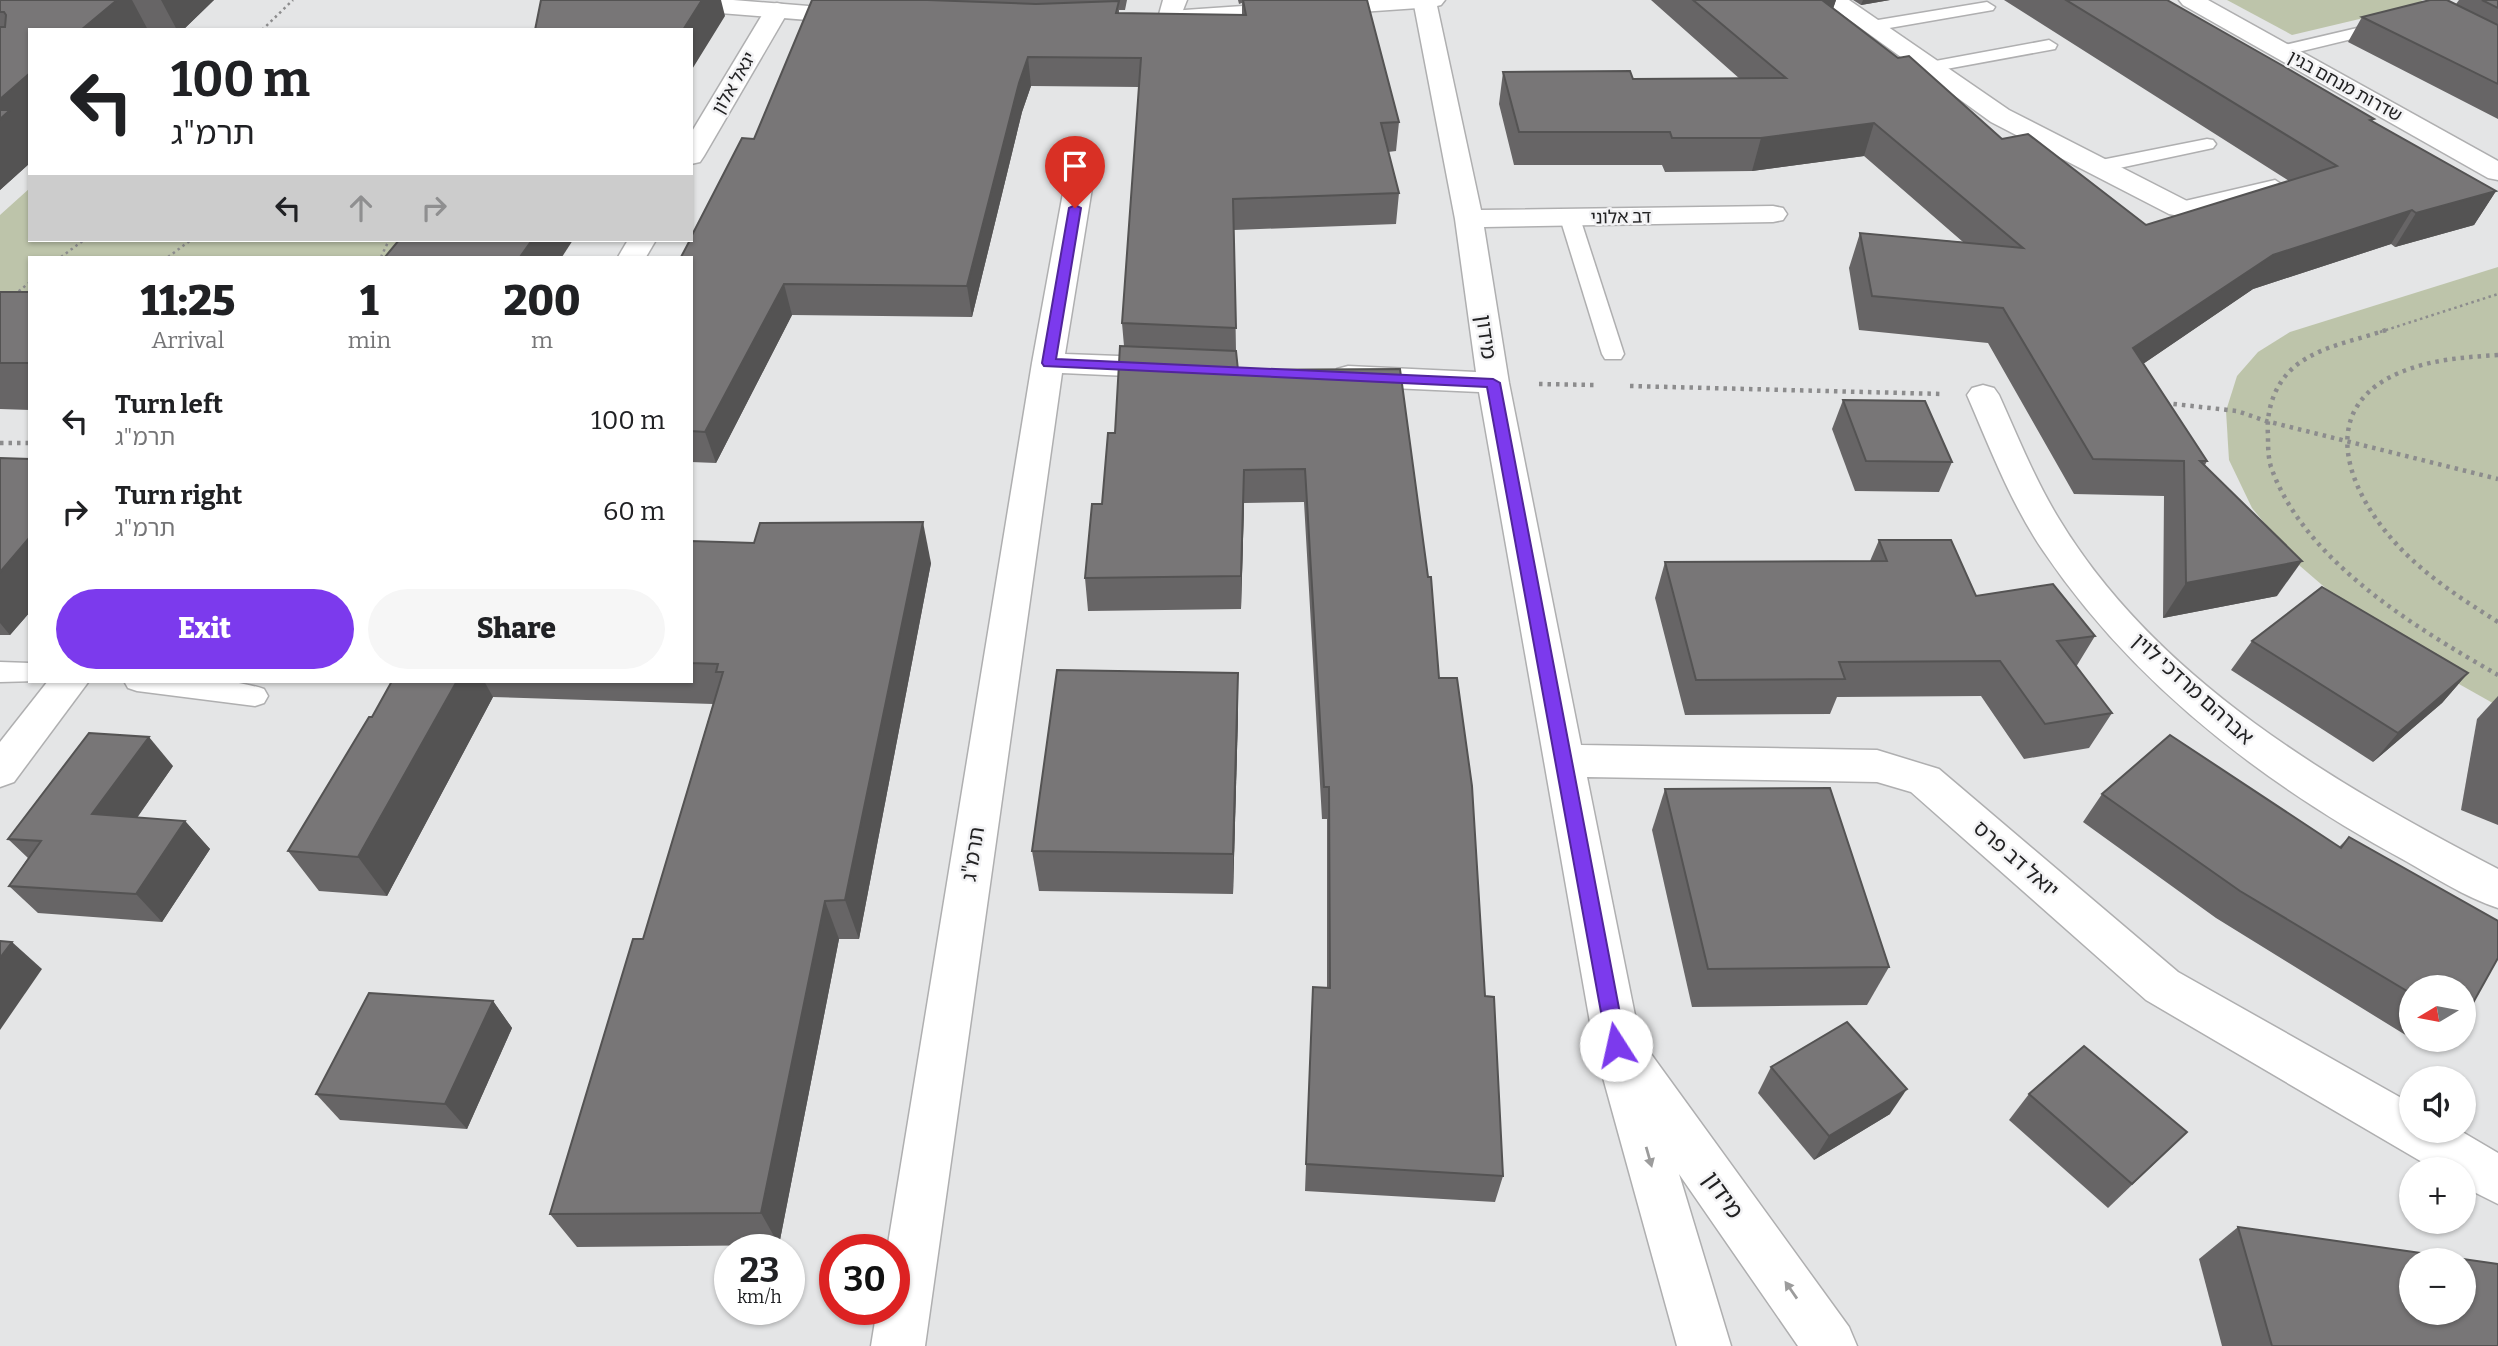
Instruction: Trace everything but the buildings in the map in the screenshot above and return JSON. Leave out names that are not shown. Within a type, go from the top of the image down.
[{"type":"street","points":[[643,0],[882,18]]},
{"type":"street","points":[[1143,19],[1172,9],[1433,0]]},
{"type":"street","points":[[1834,0],[2000,116],[2179,208]]},
{"type":"street","name":"שדרות מנחם בגין","points":[[2192,0],[2498,172]]},
{"type":"street","name":"מידון","points":[[1424,1],[1469,219],[1493,383],[1566,761],[1616,1045],[1704,1346]]},
{"type":"street","name":"יגאל אלון","points":[[693,153],[777,10]]},
{"type":"street","name":"תרמ\"ג","points":[[898,1346],[1048,363],[1079,182]]},
{"type":"street","name":"דב אלוני","points":[[1469,219],[1773,214]]},
{"type":"street","points":[[1048,363],[1201,370]]},
{"type":"street","points":[[1312,375],[1493,383]]},
{"type":"street","name":"אברהם מרדכי לוין","points":[[1983,395],[2027,492],[2055,541],[2098,601],[2163,667],[2256,746],[2365,818],[2498,890]]},
{"type":"street","points":[[0,771],[68,683]]},
{"type":"street","name":"יואל דב פרס","points":[[1566,761],[1877,766],[1925,780],[2162,986],[2399,1123]]},
{"type":"street","name":"מידון","points":[[1616,1045],[1830,1346]]},
{"type":"street","name":"יואל דב פרס","points":[[2434,1143],[2498,1180]]},
{"type":"lane","points":[[1872,26],[1987,7]]},
{"type":"lane","points":[[2283,51],[2402,22]]},
{"type":"lane","points":[[1930,67],[2049,45]]},
{"type":"lane","points":[[2096,167],[2207,144]]},
{"type":"lane","points":[[2179,208],[2275,186]]},
{"type":"lane","points":[[1570,218],[1613,354]]},
{"type":"lane","points":[[0,672],[28,673]]},
{"type":"lane","points":[[153,683],[255,696]]},
{"type":"path","points":[[264,28],[293,0]]},
{"type":"path","points":[[62,256],[81,242]]},
{"type":"path","points":[[169,256],[188,242]]},
{"type":"path","points":[[10,299],[28,283]]},
{"type":"path","points":[[2498,295],[2321,351],[2293,369],[2275,390],[2266,421],[2270,466],[2291,508],[2335,559],[2394,609],[2498,675]]},
{"type":"path","points":[[2498,355],[2437,360],[2410,367],[2382,380],[2363,395],[2348,419],[2345,439],[2348,465],[2360,495],[2400,548],[2439,583],[2498,622]]},
{"type":"path","points":[[0,443],[28,443]]},
{"type":"green space","points":[[2227,0],[2421,0],[2427,3],[2292,35]]},
{"type":"green space","points":[[28,190],[28,242],[416,242],[406,256],[28,256],[28,297],[0,296],[0,215]]},
{"type":"green space","points":[[2498,267],[2498,706],[2443,675],[2365,622],[2300,566],[2252,508],[2229,460],[2226,411],[2237,376],[2258,352],[2290,332]]},
{"type":"route","points":[[1075,208],[1048,363],[1493,383],[1566,761],[1616,1045]]}]
